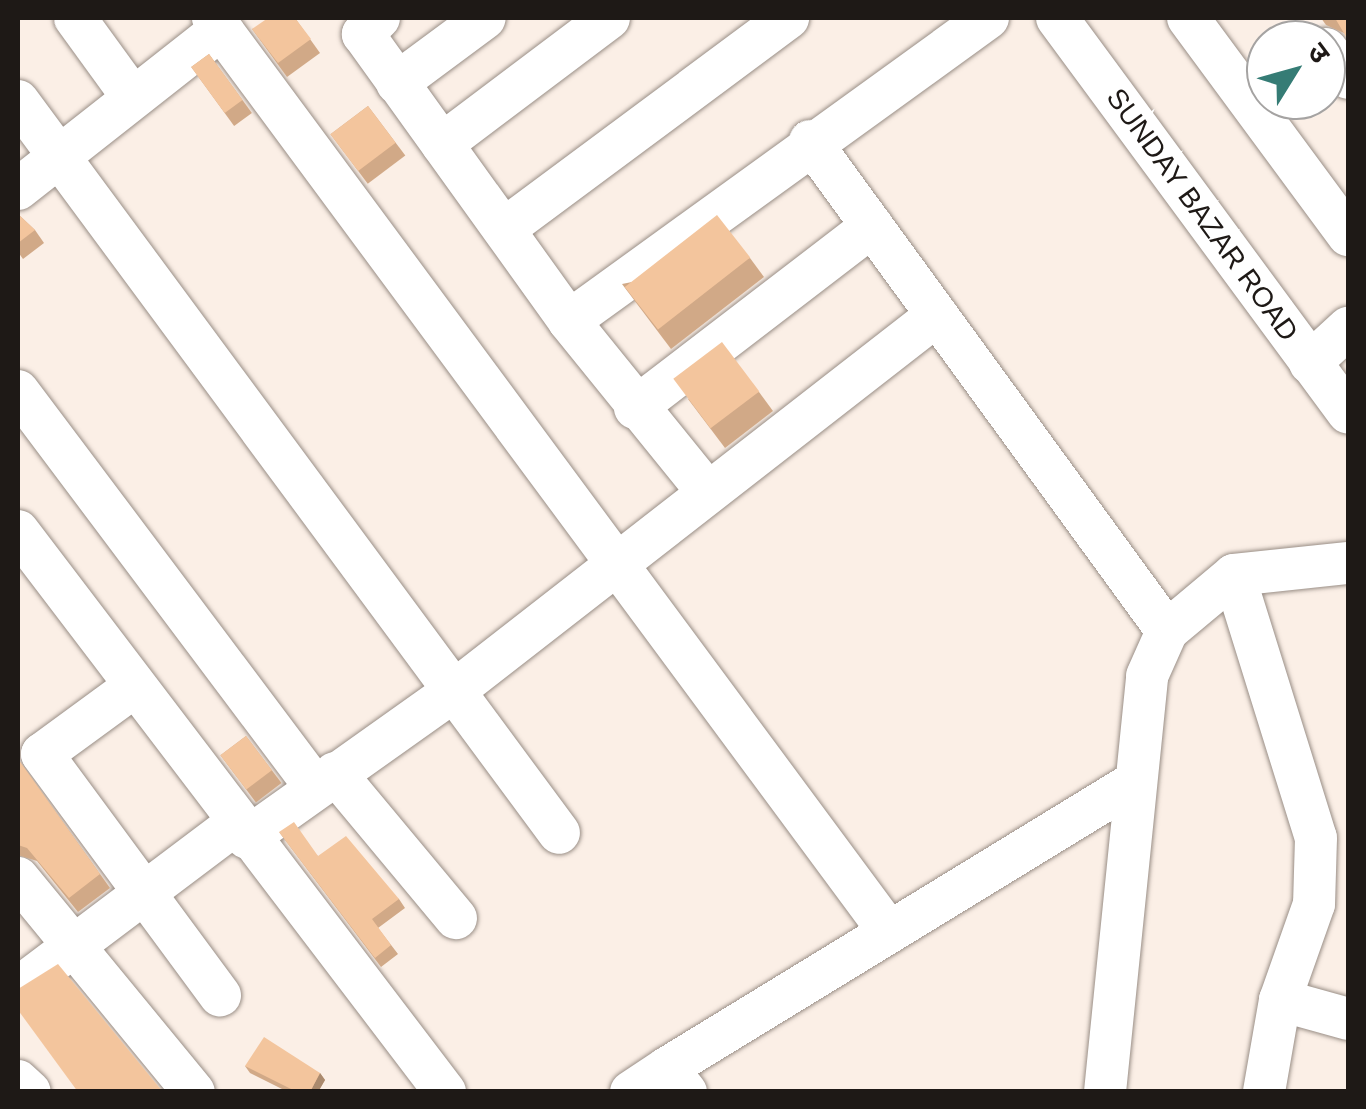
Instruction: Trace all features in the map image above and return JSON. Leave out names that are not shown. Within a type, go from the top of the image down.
[{"type":"street","points":[[75,18],[131,95]]},
{"type":"street","points":[[397,83],[485,18]]},
{"type":"street","points":[[442,144],[609,18]]},
{"type":"street","points":[[504,229],[788,18]]},
{"type":"street","points":[[569,320],[810,141],[988,18]]},
{"type":"street","points":[[1188,18],[1348,235]]},
{"type":"street","points":[[374,19],[363,34],[397,83],[569,320],[636,408],[706,490]]},
{"type":"street","name":"SUNDAY BAZAR ROAD","points":[[1067,21],[1348,412]]},
{"type":"street","points":[[18,190],[56,152],[217,23],[888,932]]},
{"type":"street","points":[[18,100],[559,833]]},
{"type":"street","points":[[810,141],[1167,631]]},
{"type":"street","points":[[636,408],[872,226]]},
{"type":"street","points":[[18,988],[144,893],[325,780],[454,691],[615,560],[938,316]]},
{"type":"street","points":[[1310,363],[1348,328]]},
{"type":"street","points":[[18,390],[325,780],[456,918]]},
{"type":"street","points":[[18,530],[242,831],[444,1092]]},
{"type":"street","points":[[1105,1092],[1147,676],[1167,631],[1234,575],[1348,563]]},
{"type":"street","points":[[1234,575],[1316,838],[1314,904],[1280,1000],[1264,1092]]},
{"type":"street","points":[[135,686],[42,754],[220,995]]},
{"type":"street","points":[[632,1092],[676,1080],[888,932],[1136,782]]},
{"type":"street","points":[[18,878],[68,950],[194,1092]]},
{"type":"street","points":[[1280,1000],[1348,1019]]},
{"type":"street","points":[[18,1081],[30,1092]]},
{"type":"building","points":[[268,18],[295,18],[311,39],[278,63],[252,29]]},
{"type":"building","points":[[209,54],[243,100],[225,113],[191,67]]},
{"type":"building","points":[[368,106],[396,143],[358,171],[330,134]]},
{"type":"building","points":[[18,214],[35,230],[18,243]]},
{"type":"building","points":[[717,215],[750,258],[658,330],[625,287]]},
{"type":"building","points":[[722,342],[759,392],[711,428],[673,379]]},
{"type":"building","points":[[246,736],[272,770],[246,790],[220,755]]},
{"type":"building","points":[[18,759],[100,874],[69,898],[27,848],[18,845]]},
{"type":"building","points":[[294,822],[318,856],[346,836],[399,899],[372,919],[391,945],[375,958],[279,832]]},
{"type":"building","points":[[58,964],[163,1092],[78,1092],[18,1010],[18,989]]},
{"type":"building","points":[[264,1037],[320,1073],[310,1092],[297,1092],[245,1066]]}]
